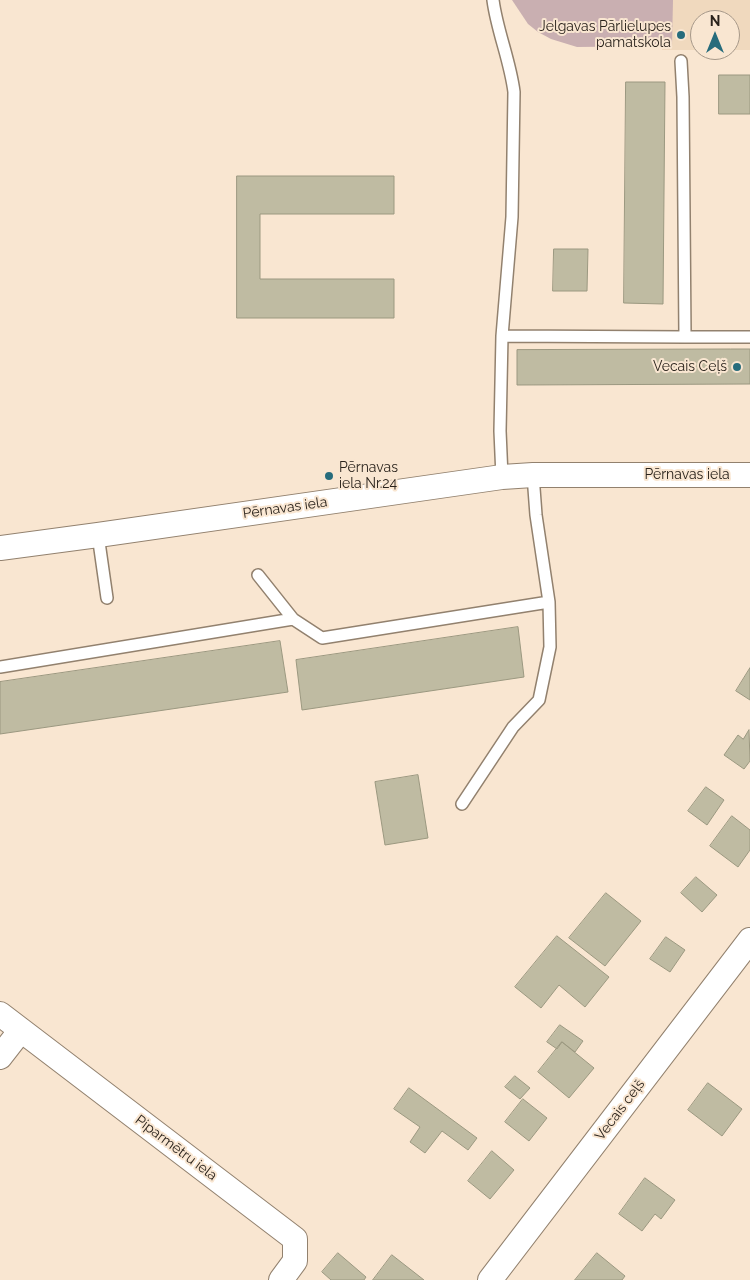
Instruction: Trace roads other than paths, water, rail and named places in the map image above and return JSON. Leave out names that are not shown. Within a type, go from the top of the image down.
[{"type":"street","name":"Pērnavas iela","points":[[0,548],[502,477],[533,475],[750,474]]},
{"type":"street","name":"Vecais ceļš","points":[[490,1280],[750,940]]},
{"type":"street","name":"Piparmētru iela","points":[[0,1014],[295,1239],[295,1261],[281,1280]]},
{"type":"street","points":[[0,1057],[21,1030]]},
{"type":"lane","points":[[493,0],[495,17],[512,76],[514,92],[512,217],[502,336],[500,431],[502,477]]},
{"type":"lane","points":[[681,60],[685,337]]},
{"type":"lane","points":[[502,336],[750,337]]},
{"type":"lane","points":[[462,804],[513,727],[539,700],[550,647],[549,602],[536,516],[533,475]]},
{"type":"lane","points":[[98,535],[107,598]]},
{"type":"lane","points":[[258,575],[293,619],[322,638],[549,602]]},
{"type":"lane","points":[[0,667],[293,619]]},
{"type":"place","name":"Jelgavas Pārlielupes pamatskola","points":[[681,35]]},
{"type":"place","name":"Vecais Ceļš","points":[[737,367]]},
{"type":"place","name":"Pērnavas iela Nr.24","points":[[329,476]]}]
